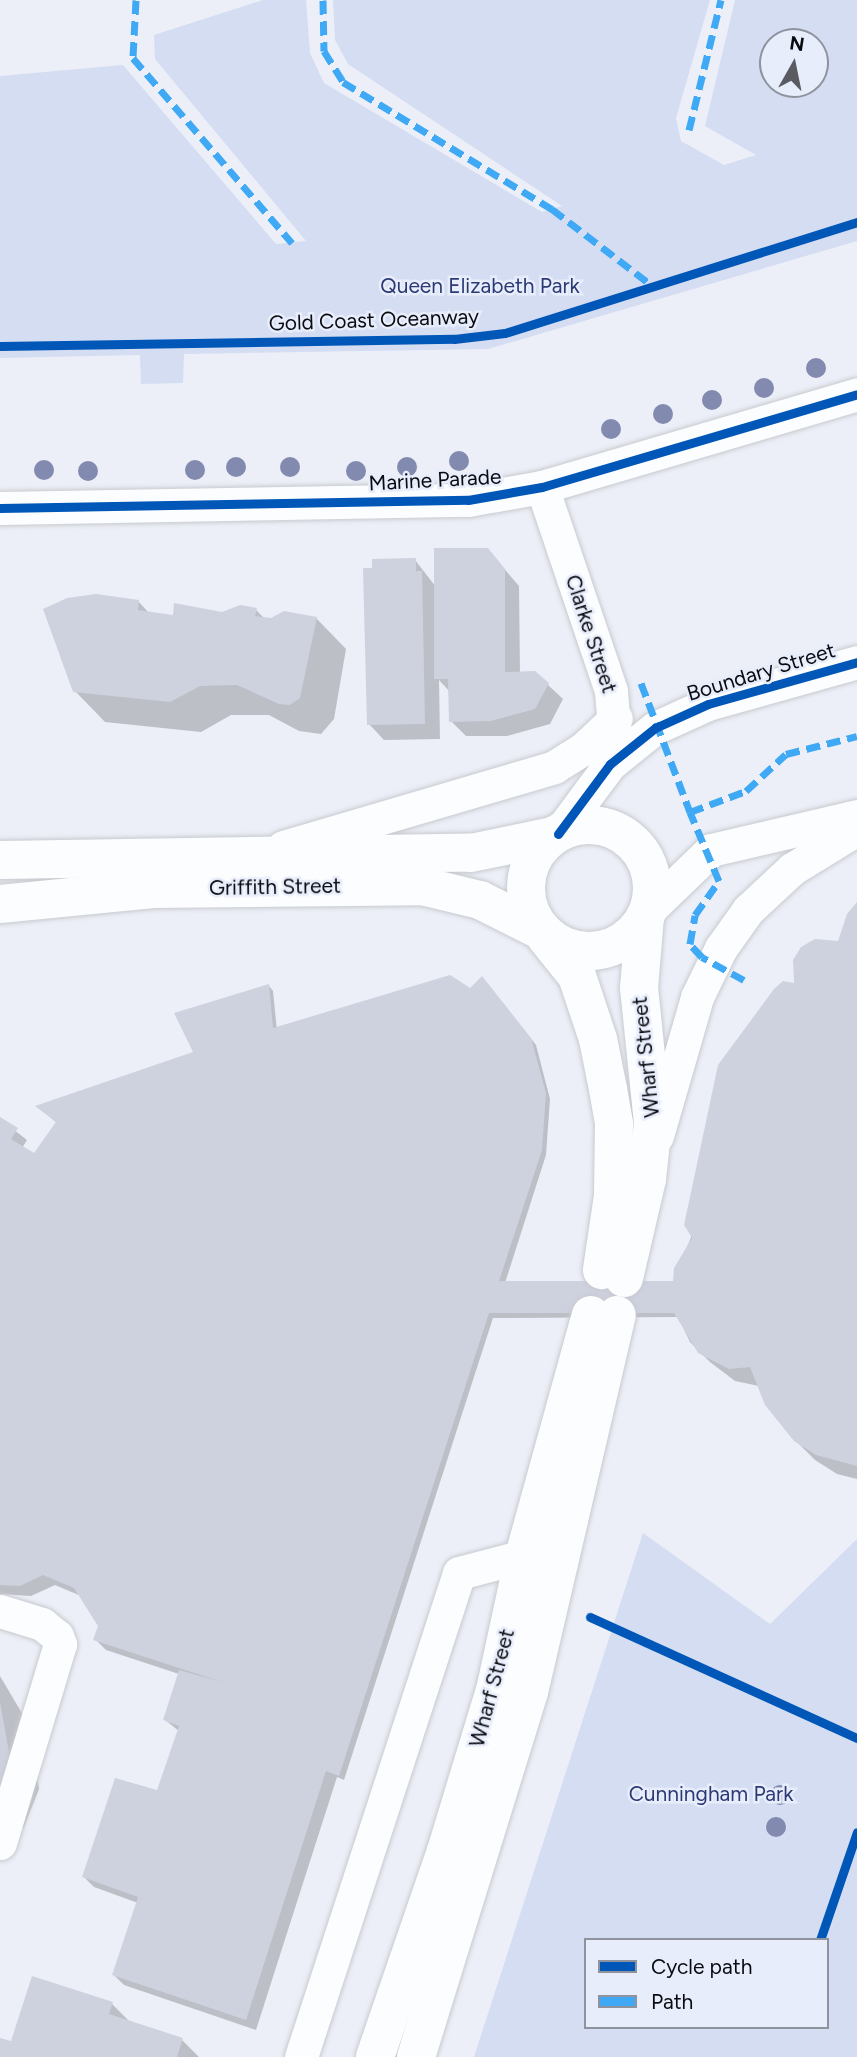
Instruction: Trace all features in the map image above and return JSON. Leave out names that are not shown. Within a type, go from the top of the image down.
[{"type":"main road","points":[[579,825],[602,825],[632,839],[650,868],[647,913],[623,941],[598,950],[571,948],[544,934],[530,915],[527,885],[533,861],[555,835],[579,825]]},
{"type":"main road","name":"Griffith Street","points":[[0,860],[471,853],[555,835]]},
{"type":"main road","name":"Griffith Street","points":[[0,904],[153,889],[406,885],[480,900],[544,934]]},
{"type":"main road","name":"Wharf Street","points":[[544,934],[566,959],[582,990],[600,1051],[614,1124],[612,1278],[650,1160],[653,1104],[639,988],[647,913]]},
{"type":"main road","name":"Wharf Street","points":[[375,2057],[496,1686],[524,1556],[604,1315],[529,1692],[416,2057]]},
{"type":"street","name":"Marine Parade","points":[[0,508],[468,500],[542,487],[857,394]]},
{"type":"street","name":"Clarke Street","points":[[542,487],[616,718],[611,756],[597,781]]},
{"type":"street","name":"Boundary Street","points":[[555,835],[597,781],[636,741],[674,717],[857,662]]},
{"type":"street","name":"Griffith Street","points":[[236,857],[367,824],[554,767],[583,749],[616,718]]},
{"type":"street","points":[[647,913],[711,850],[857,817]]},
{"type":"street","points":[[650,1160],[697,997],[721,948],[748,911],[792,869],[857,829]]},
{"type":"street","points":[[302,2057],[459,1573],[524,1556]]},
{"type":"street","points":[[0,1611],[41,1624],[57,1636],[60,1644],[0,1843]]},
{"type":"green space","name":"Queen Elizabeth Park","points":[[263,0],[306,0],[310,53],[324,83],[542,212],[562,206],[348,64],[335,40],[333,0],[710,0],[676,118],[681,141],[724,165],[756,155],[705,126],[735,0],[857,0],[857,241],[488,349],[184,354],[183,383],[141,384],[140,355],[0,358],[0,76],[123,65],[276,244],[306,241],[155,59],[154,35]]},
{"type":"green space","name":"Cunningham Park","points":[[643,1533],[770,1624],[857,1539],[857,2057],[474,2057]]},
{"type":"building","points":[[434,548],[488,548],[505,569],[505,672],[535,671],[549,683],[535,709],[491,721],[449,722],[448,679],[434,679]]},
{"type":"building","points":[[416,558],[416,571],[422,571],[425,724],[367,725],[363,568],[372,568],[372,559]]},
{"type":"building","points":[[96,594],[139,600],[138,610],[173,615],[174,603],[222,612],[240,605],[257,608],[255,616],[271,618],[284,611],[317,617],[300,698],[290,705],[279,704],[237,685],[200,686],[170,702],[73,692],[43,609],[67,598]]},
{"type":"building","points":[[857,902],[857,1466],[816,1455],[794,1441],[765,1405],[750,1367],[729,1369],[698,1353],[674,1313],[489,1313],[339,1776],[326,1771],[246,2020],[112,1975],[138,1897],[82,1877],[115,1778],[157,1790],[179,1726],[163,1720],[179,1670],[222,1682],[93,1640],[98,1626],[74,1588],[43,1575],[20,1586],[0,1585],[0,1117],[18,1128],[11,1139],[34,1153],[56,1122],[35,1106],[193,1052],[174,1013],[269,984],[273,1028],[450,975],[470,988],[482,976],[531,1038],[546,1093],[542,1150],[499,1281],[673,1281],[674,1268],[692,1238],[684,1225],[718,1065],[774,989],[783,981],[794,983],[793,960],[801,947],[815,939],[838,941],[847,914]]},
{"type":"building","points":[[0,1702],[10,1758],[0,1788]]},
{"type":"building","points":[[32,1976],[113,2002],[109,2014],[183,2038],[177,2057],[0,2057],[0,2038],[11,2041]]},
{"type":"marked path","points":[[136,0],[133,58],[292,243]]},
{"type":"marked path","points":[[323,0],[324,51],[343,82],[552,209],[654,287]]},
{"type":"marked path","points":[[689,130],[721,0]]},
{"type":"marked path","points":[[641,683],[690,812]]},
{"type":"marked path","points":[[744,980],[702,957],[690,944],[695,915],[719,881],[690,812],[746,791],[786,754],[857,736]]},
{"type":"cycle path","name":"Gold Coast Oceanway","points":[[0,346],[454,339],[505,333],[857,222]]},
{"type":"cycle path","points":[[0,508],[468,500],[542,487],[857,394]]},
{"type":"cycle path","points":[[558,834],[610,764],[655,728],[708,704],[857,662]]},
{"type":"cycle path","points":[[590,1617],[857,1738]]},
{"type":"cycle path","points":[[821,1938],[857,1832]]}]
